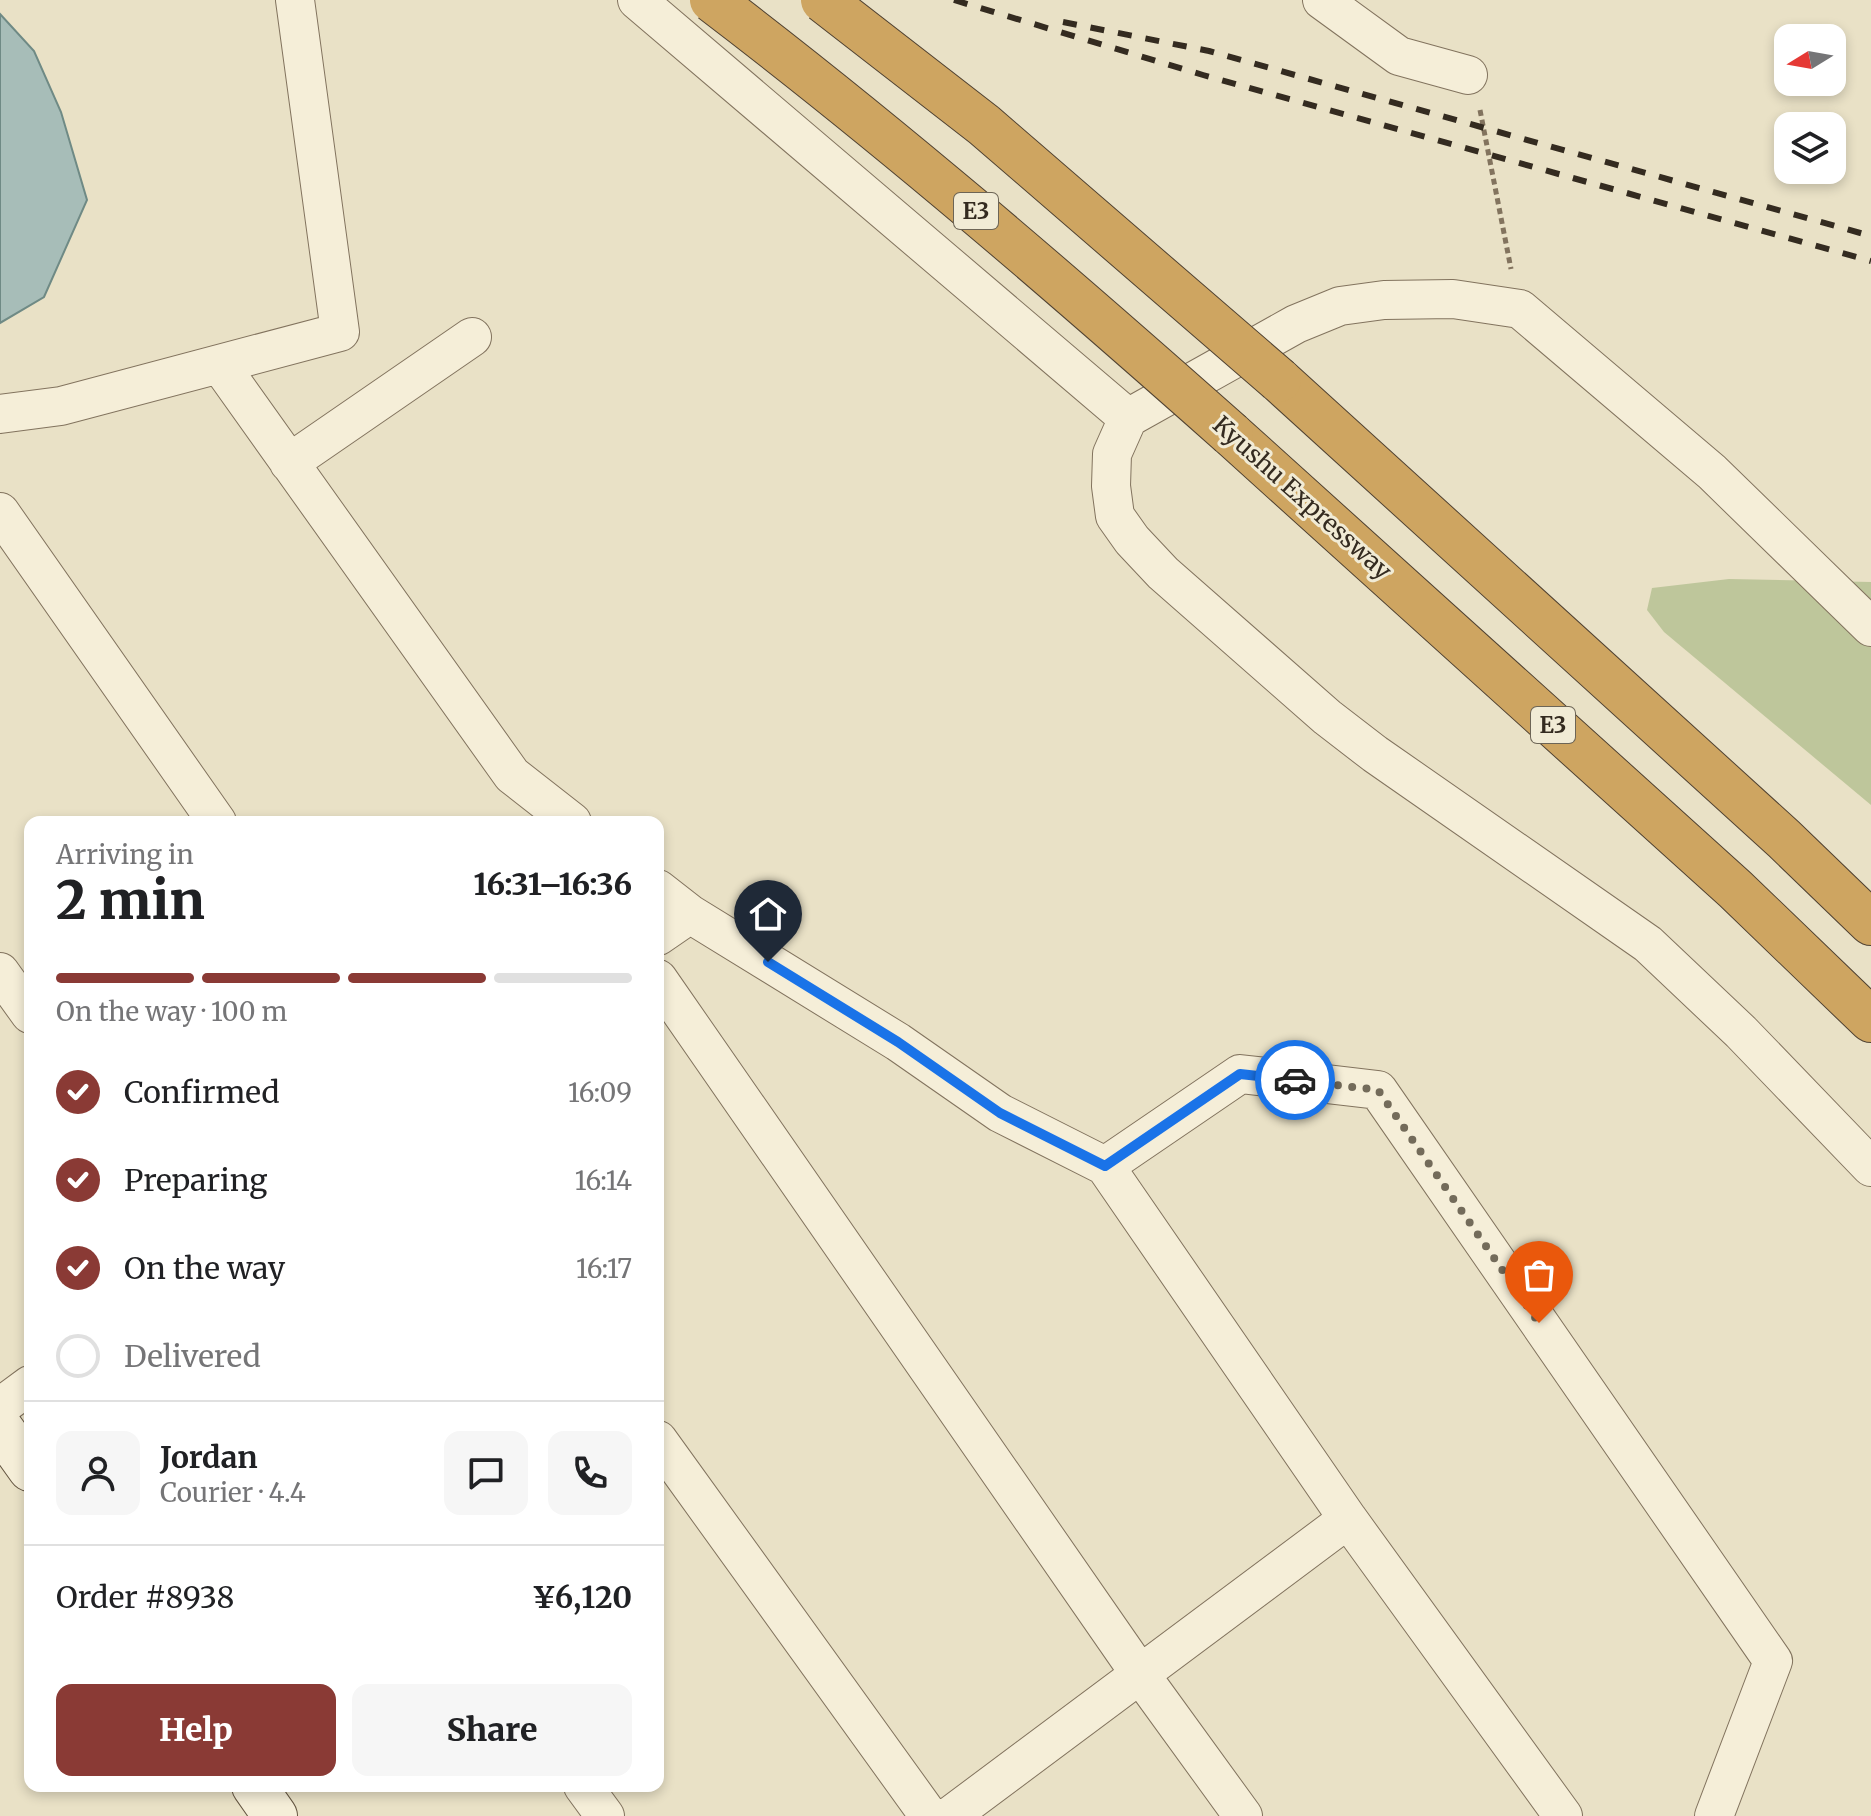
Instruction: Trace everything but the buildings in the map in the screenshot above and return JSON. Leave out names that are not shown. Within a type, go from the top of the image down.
[{"type":"highway","name":"Kyushu Expressway","points":[[712,0],[829,89],[999,231],[1231,434],[1735,889],[1871,1020]]},
{"type":"highway","points":[[823,0],[984,125],[1279,380],[1772,828],[1871,923]]},
{"type":"street","points":[[0,414],[61,406],[340,332],[295,0]]},
{"type":"street","points":[[637,0],[1128,418]]},
{"type":"street","points":[[1322,0],[1399,56],[1468,75]]},
{"type":"street","points":[[1871,627],[1712,472],[1520,309],[1453,299],[1384,300],[1340,306],[1296,324],[1128,418],[1112,454],[1111,486],[1115,516],[1132,540],[1163,573],[1327,717],[1375,754],[1648,944],[1741,1032],[1871,1167]]},
{"type":"street","points":[[289,463],[472,337]]},
{"type":"street","points":[[220,365],[512,775],[564,816]]},
{"type":"street","points":[[0,512],[213,816]]},
{"type":"street","points":[[664,894],[690,914],[898,1042],[1000,1113],[1105,1166],[1348,1519],[1563,1816]]},
{"type":"street","points":[[664,932],[690,914]]},
{"type":"street","points":[[0,972],[24,1006]]},
{"type":"street","points":[[664,988],[1140,1674],[1243,1816]]},
{"type":"street","points":[[1105,1166],[1240,1074],[1378,1090],[1773,1661],[1714,1816]]},
{"type":"street","points":[[0,1407],[24,1389]]},
{"type":"street","points":[[0,1427],[24,1461]]},
{"type":"street","points":[[664,1448],[929,1816]]},
{"type":"street","points":[[950,1816],[1348,1519]]},
{"type":"street","points":[[258,1792],[275,1816]]},
{"type":"street","points":[[587,1792],[605,1816]]},
{"type":"path","points":[[1468,75],[1476,89],[1520,309]]},
{"type":"green space","points":[[1729,579],[1871,582],[1871,805],[1664,632],[1647,610],[1652,588]]},
{"type":"water","points":[[0,14],[34,51],[61,112],[87,200],[44,297],[0,323]]},
{"type":"railway","points":[[954,0],[1203,75],[1871,261]]},
{"type":"railway","points":[[1063,22],[1209,51],[1871,236]]},
{"type":"way so far","points":[[1295,1080],[1378,1090],[1539,1323]]},
{"type":"route","points":[[768,962],[898,1042],[1000,1113],[1105,1166],[1240,1074],[1295,1080]]}]
